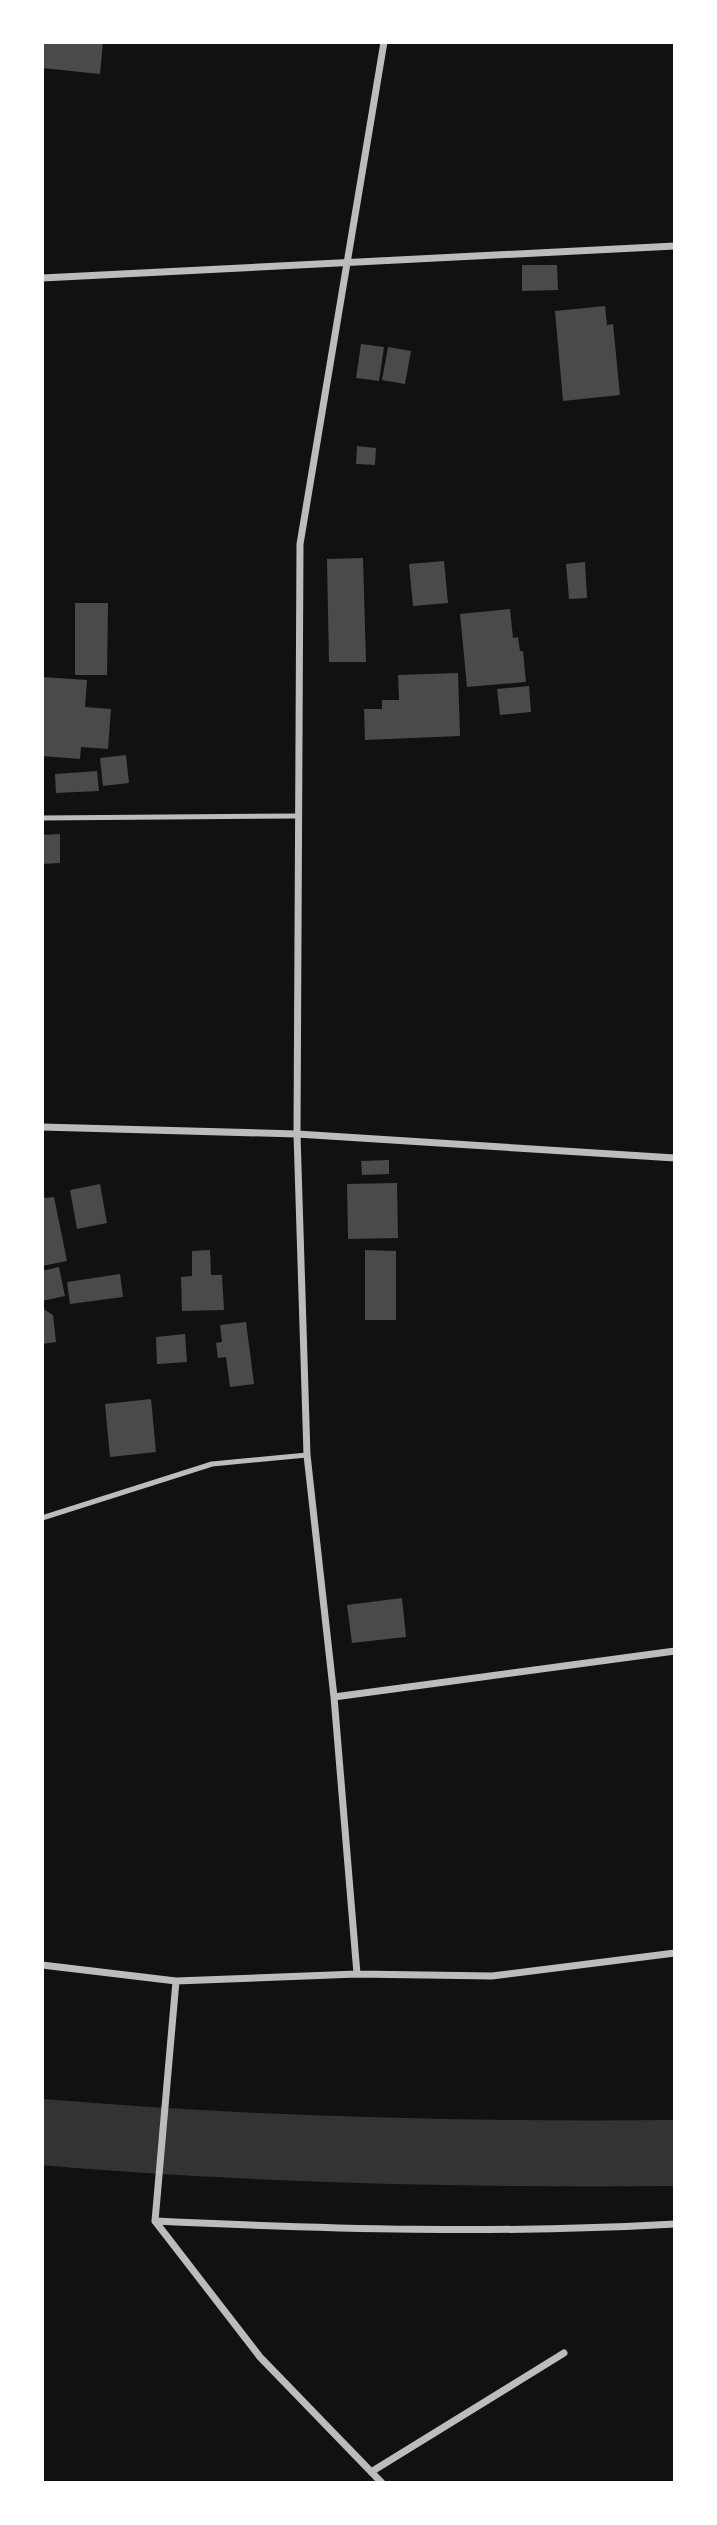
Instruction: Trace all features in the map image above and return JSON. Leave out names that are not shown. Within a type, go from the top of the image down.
[{"type":"street","points":[[357,1974],[334,1697],[307,1455],[297,1134],[300,544],[384,42]]},
{"type":"street","points":[[42,278],[675,246]]},
{"type":"street","points":[[42,1127],[297,1134],[675,1158]]},
{"type":"street","points":[[334,1697],[675,1651]]},
{"type":"street","points":[[42,1965],[176,1982],[357,1974],[492,1976],[675,1953]]},
{"type":"street","points":[[176,1982],[155,2221],[260,2357],[382,2483]]},
{"type":"street","points":[[155,2221],[328,2229],[583,2229],[675,2224]]},
{"type":"street","points":[[371,2472],[564,2353]]},
{"type":"lane","points":[[42,818],[298,816]]},
{"type":"lane","points":[[42,1518],[212,1464],[307,1455]]},
{"type":"building","points":[[42,42],[103,42],[100,74],[42,68]]},
{"type":"building","points":[[522,265],[557,265],[558,290],[522,291]]},
{"type":"building","points":[[605,306],[607,325],[613,324],[620,395],[563,401],[555,311]]},
{"type":"building","points":[[361,344],[384,347],[379,381],[356,378]]},
{"type":"building","points":[[388,347],[411,351],[405,384],[382,380]]},
{"type":"building","points":[[357,446],[376,448],[375,465],[356,464]]},
{"type":"building","points":[[363,558],[366,662],[329,662],[327,559]]},
{"type":"building","points":[[444,561],[448,603],[413,606],[409,564]]},
{"type":"building","points":[[585,562],[587,598],[569,599],[566,564]]},
{"type":"building","points":[[75,603],[108,603],[107,675],[75,675]]},
{"type":"building","points":[[510,609],[513,638],[518,637],[520,651],[523,651],[526,682],[467,687],[460,614]]},
{"type":"building","points":[[458,673],[460,736],[365,740],[364,709],[382,709],[382,700],[399,700],[398,675]]},
{"type":"building","points":[[42,677],[87,680],[85,707],[111,709],[108,749],[81,747],[80,759],[42,756]]},
{"type":"building","points":[[529,686],[531,712],[500,715],[497,689]]},
{"type":"building","points":[[126,755],[129,783],[103,786],[100,758]]},
{"type":"building","points":[[97,771],[99,791],[56,793],[55,774]]},
{"type":"building","points":[[60,834],[60,863],[42,864],[42,835]]},
{"type":"building","points":[[389,1160],[389,1174],[362,1175],[361,1161]]},
{"type":"building","points":[[397,1183],[398,1238],[348,1239],[347,1184]]},
{"type":"building","points":[[100,1184],[107,1223],[77,1229],[70,1190]]},
{"type":"building","points":[[42,1191],[45,1198],[54,1197],[67,1261],[42,1266]]},
{"type":"building","points":[[210,1250],[211,1275],[222,1275],[224,1310],[182,1311],[181,1277],[192,1276],[192,1251]]},
{"type":"building","points":[[365,1250],[396,1251],[396,1320],[365,1320]]},
{"type":"building","points":[[59,1267],[65,1296],[42,1301],[42,1271]]},
{"type":"building","points":[[120,1274],[123,1297],[70,1304],[67,1282]]},
{"type":"building","points":[[42,1308],[53,1315],[56,1342],[42,1344]]},
{"type":"building","points":[[246,1322],[254,1384],[230,1387],[226,1357],[218,1358],[216,1343],[222,1342],[220,1325]]},
{"type":"building","points":[[185,1334],[187,1362],[157,1364],[156,1337]]},
{"type":"building","points":[[151,1399],[156,1452],[110,1457],[105,1404]]},
{"type":"building","points":[[402,1598],[406,1637],[352,1643],[347,1605]]},
{"type":"waterway","points":[[42,2132],[358,2150],[675,2153]]}]
